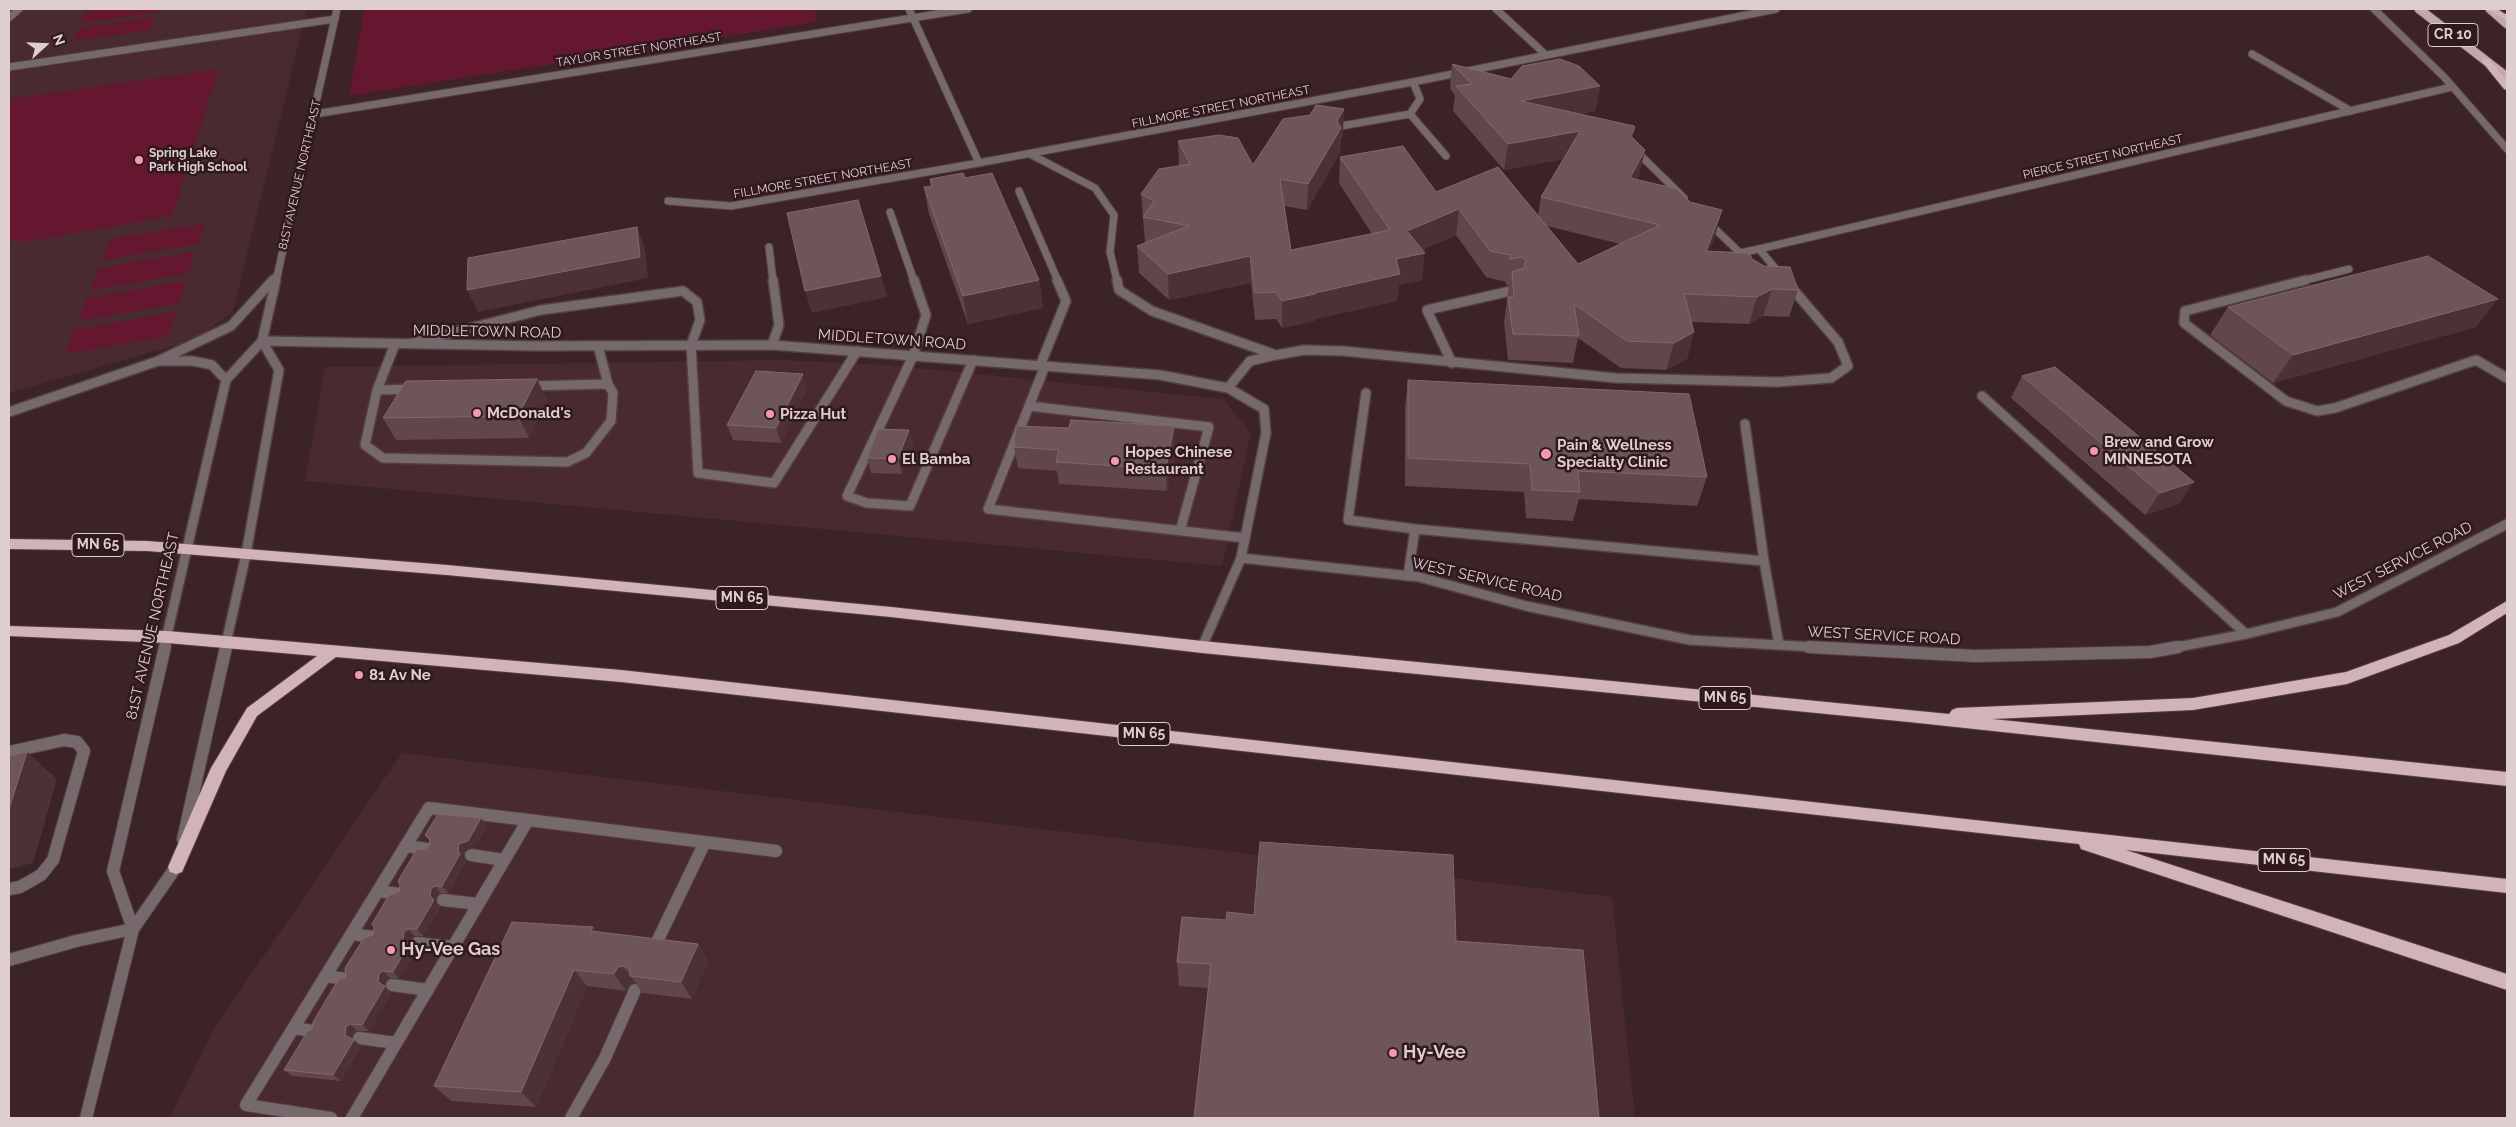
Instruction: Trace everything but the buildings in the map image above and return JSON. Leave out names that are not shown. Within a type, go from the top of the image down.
[{"type":"highway","points":[[2490,9],[2507,18]]},
{"type":"highway","points":[[2486,61],[2507,87]]},
{"type":"highway","name":"MN 65","points":[[9,544],[188,548],[447,570],[881,611],[1202,647],[1910,716],[2507,779]]},
{"type":"highway","points":[[1910,716],[2192,704],[2347,678],[2454,639],[2507,606]]},
{"type":"highway","name":"MN 65","points":[[9,631],[167,637],[622,676],[2061,834],[2507,886]]},
{"type":"highway","points":[[176,867],[219,768],[252,712],[334,651]]},
{"type":"highway","points":[[2061,834],[2507,982]]},
{"type":"main road","name":"CR 10","points":[[2419,9],[2507,77]]},
{"type":"main road","name":"CR 10","points":[[2490,9],[2507,24]]},
{"type":"street","points":[[9,18],[19,9]]},
{"type":"street","name":"81ST AVENUE NORTHEAST","points":[[262,342],[315,114],[337,9]]},
{"type":"street","points":[[909,9],[979,163]]},
{"type":"street","name":"TAYLOR STREET NORTHEAST","points":[[315,114],[968,9]]},
{"type":"street","points":[[1496,9],[1546,55]]},
{"type":"street","name":"FILLMORE STREET NORTHEAST","points":[[668,201],[731,206],[1030,154],[1413,82],[1776,9]]},
{"type":"street","points":[[2374,9],[2452,87],[2507,149]]},
{"type":"street","points":[[9,67],[335,19]]},
{"type":"street","points":[[2252,54],[2351,110]]},
{"type":"street","points":[[1341,126],[1410,114],[1420,99],[1413,82]]},
{"type":"street","name":"PIERCE STREET NORTHEAST","points":[[1705,218],[1740,253],[2452,87]]},
{"type":"street","points":[[1410,114],[1446,156]]},
{"type":"street","points":[[1627,142],[1690,205]]},
{"type":"street","points":[[1030,154],[1095,188],[1114,215],[1110,252],[1119,290],[1152,311],[1276,355]]},
{"type":"street","points":[[1019,191],[1066,300],[1029,406],[988,509],[1245,538]]},
{"type":"street","points":[[890,212],[926,314],[913,356],[847,496],[867,503],[910,506],[973,360]]},
{"type":"street","points":[[769,247],[779,325],[772,345]]},
{"type":"street","points":[[1228,388],[1250,361],[1304,350],[1343,350],[1616,378],[1778,382],[1832,378],[1848,366],[1838,342],[1759,249]]},
{"type":"street","points":[[2349,269],[2185,311],[2184,323],[2286,401],[2317,410],[2335,408],[2476,360],[2507,378]]},
{"type":"street","points":[[9,412],[158,362],[231,326],[245,313],[278,274]]},
{"type":"street","points":[[1452,362],[1427,310],[1515,290]]},
{"type":"street","points":[[598,346],[608,384],[613,393],[611,421],[586,453],[567,462],[383,458],[365,445],[377,390],[399,344],[541,310],[683,291],[697,302],[700,320],[691,345],[698,473],[774,483],[857,351]]},
{"type":"street","points":[[86,1118],[133,929],[176,867],[246,554],[278,370],[262,342],[226,380],[220,371],[212,365],[193,361],[158,362]]},
{"type":"street","name":"MIDDLETOWN ROAD","points":[[262,342],[598,346],[772,345],[1160,375],[1228,388],[1264,409],[1266,433],[1241,558],[1202,647]]},
{"type":"street","name":"81ST AVENUE NORTHEAST","points":[[133,929],[113,871],[226,380]]},
{"type":"street","points":[[521,386],[608,384]]},
{"type":"street","points":[[377,390],[425,389]]},
{"type":"street","points":[[1366,393],[1348,520],[1415,530],[1764,561]]},
{"type":"street","points":[[1982,396],[2246,634]]},
{"type":"street","points":[[1029,406],[1209,427],[1180,531]]},
{"type":"street","points":[[1745,424],[1764,561],[1779,645]]},
{"type":"street","name":"WEST SERVICE ROAD","points":[[1241,558],[1408,576],[1526,606],[1690,640],[1975,656],[2150,652],[2246,634],[2337,612],[2507,524]]},
{"type":"street","points":[[1408,576],[1415,530]]},
{"type":"street","points":[[9,752],[64,740],[77,742],[84,751],[53,860],[41,875],[20,887],[9,888]]},
{"type":"street","points":[[331,1118],[246,1104],[430,808],[776,851]]},
{"type":"street","points":[[352,1118],[528,820]]},
{"type":"street","points":[[654,948],[705,842]]},
{"type":"street","points":[[405,846],[428,849]]},
{"type":"street","points":[[471,855],[504,860]]},
{"type":"street","points":[[378,891],[400,894]]},
{"type":"street","points":[[443,900],[478,904]]},
{"type":"street","points":[[9,960],[76,940],[133,929]]},
{"type":"street","points":[[351,934],[372,937]]},
{"type":"street","points":[[417,943],[452,948]]},
{"type":"street","points":[[325,976],[346,979]]},
{"type":"street","points":[[392,986],[428,990]]},
{"type":"street","points":[[571,1118],[605,1058],[635,990]]},
{"type":"street","points":[[293,1028],[313,1031]]},
{"type":"street","points":[[359,1038],[396,1043]]},
{"type":"shaded area","name":"Spring Lake Park High School","points":[[9,9],[307,9],[233,312],[194,340],[9,393]]},
{"type":"shaded area","points":[[158,9],[157,12],[81,23],[87,10]]},
{"type":"shaded area","points":[[364,9],[814,9],[818,22],[349,96]]},
{"type":"shaded area","points":[[155,17],[150,30],[72,41],[79,28]]},
{"type":"shaded area","points":[[219,69],[172,216],[30,241],[9,241],[9,99]]},
{"type":"shaded area","points":[[204,224],[198,244],[102,260],[111,239]]},
{"type":"shaded area","points":[[195,252],[189,273],[91,290],[99,268]]},
{"type":"shaded area","points":[[186,281],[179,303],[78,321],[87,298]]},
{"type":"shaded area","points":[[176,312],[168,336],[65,354],[74,330]]},
{"type":"shaded area","points":[[781,360],[888,365],[1223,399],[1251,433],[1222,566],[305,481],[325,367]]},
{"type":"shaded area","points":[[402,753],[1612,897],[1635,1118],[170,1118],[214,1029]]},
{"type":"place","name":"Spring Lake Park High School","points":[[139,160]]},
{"type":"place","name":"McDonald's","points":[[477,413]]},
{"type":"place","name":"Pizza Hut","points":[[770,414]]},
{"type":"place","name":"Brew and Grow MINNESOTA","points":[[2094,451]]},
{"type":"place","name":"Pain & Wellness Specialty Clinic","points":[[1546,454]]},
{"type":"place","name":"El Bamba","points":[[892,459]]},
{"type":"place","name":"Hopes Chinese Restaurant","points":[[1115,461]]},
{"type":"place","name":"81 Av Ne","points":[[359,675]]},
{"type":"place","name":"Hy-Vee Gas","points":[[391,950]]},
{"type":"place","name":"Hy-Vee","points":[[1393,1053]]}]
